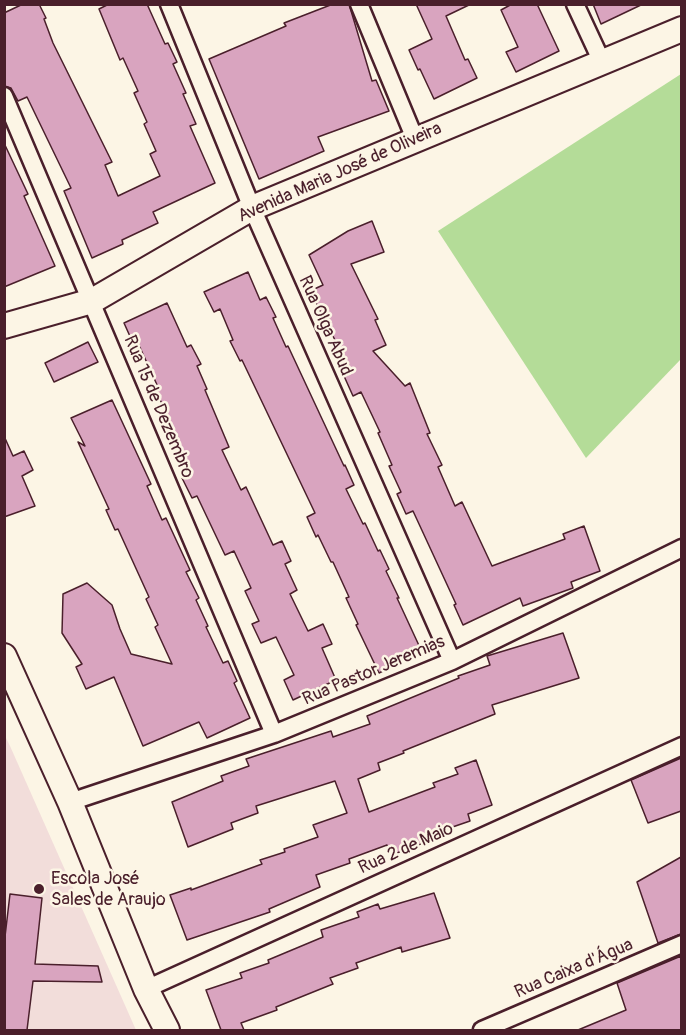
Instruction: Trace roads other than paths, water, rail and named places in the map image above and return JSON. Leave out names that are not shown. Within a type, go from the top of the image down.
[{"type":"street","name":"Rua Olga Abud","points":[[169,4],[252,208],[452,661]]},
{"type":"street","points":[[359,4],[415,139]]},
{"type":"street","points":[[575,4],[602,62]]},
{"type":"street","name":"Avenida Maria José de Oliveira","points":[[4,326],[92,301],[252,208],[681,29]]},
{"type":"street","name":"Rua 15 de Dezembro","points":[[4,96],[274,734]]},
{"type":"street","name":"Rua Pastor Jeremias","points":[[69,802],[274,734],[452,661],[681,548]]},
{"type":"street","points":[[4,656],[69,802],[146,989],[167,1030]]},
{"type":"street","name":"Rua 2 de Maio","points":[[146,989],[681,746]]},
{"type":"street","name":"Rua Caixa d'Água","points":[[482,1030],[681,944]]},
{"type":"place","name":"Escola José Sales de Araujo","points":[[39,889]]}]
